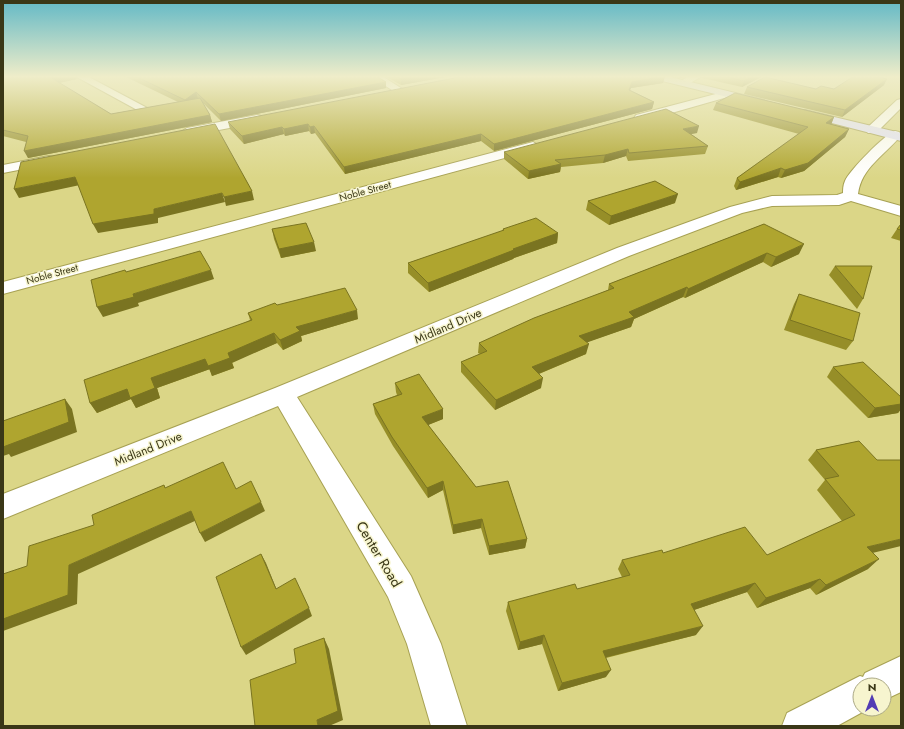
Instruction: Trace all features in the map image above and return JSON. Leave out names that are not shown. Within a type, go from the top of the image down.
[{"type":"street","points":[[627,121],[668,110]]},
{"type":"street","points":[[872,130],[893,110]]},
{"type":"street","points":[[796,111],[898,136]]},
{"type":"street","points":[[174,135],[267,117]]},
{"type":"street","points":[[850,196],[852,181],[879,149],[898,136]]},
{"type":"street","name":"Noble Street","points":[[3,288],[550,141]]},
{"type":"street","points":[[3,169],[57,158]]},
{"type":"street","name":"Midland Drive","points":[[3,507],[282,394],[623,252],[736,210],[772,200],[840,200],[850,196],[901,211]]},
{"type":"street","name":"Center Road","points":[[282,394],[400,587],[424,644],[450,726]]},
{"type":"street","points":[[892,677],[901,672]]},
{"type":"street","points":[[800,726],[852,698]]},
{"type":"building","points":[[3,110],[104,110],[111,114],[133,110],[207,110],[210,115],[24,151],[28,136],[3,130]]},
{"type":"building","points":[[215,110],[240,110],[219,114]]},
{"type":"building","points":[[290,110],[623,110],[494,144],[481,134],[344,167],[314,126],[310,127],[308,124],[284,129],[282,127],[242,136],[228,122]]},
{"type":"building","points":[[662,110],[668,110],[699,126],[683,129],[708,146],[629,153],[628,149],[605,155],[555,160],[561,164],[529,171],[504,152]]},
{"type":"building","points":[[743,110],[805,110],[834,117],[826,123],[849,129],[808,163],[785,170],[781,168],[740,182],[737,178],[808,127]]},
{"type":"building","points":[[215,124],[252,191],[224,197],[222,193],[154,209],[154,214],[93,224],[75,177],[14,189],[21,162]]},
{"type":"building","points":[[655,181],[678,194],[611,216],[588,201]]},
{"type":"building","points":[[536,218],[558,233],[513,249],[514,250],[428,283],[408,263],[504,230],[503,229]]},
{"type":"building","points":[[306,223],[314,242],[279,249],[272,229]]},
{"type":"building","points":[[764,224],[804,244],[776,257],[767,253],[688,289],[687,287],[629,312],[634,317],[579,336],[589,344],[532,367],[543,378],[496,400],[461,362],[487,351],[479,343],[534,318],[614,288],[609,284]]},
{"type":"building","points":[[901,224],[901,230],[897,229]]},
{"type":"building","points":[[200,251],[211,270],[133,294],[134,297],[97,307],[91,280],[125,270],[126,272]]},
{"type":"building","points":[[835,266],[872,266],[863,299]]},
{"type":"building","points":[[345,288],[357,310],[296,327],[300,331],[280,340],[274,333],[228,353],[230,358],[208,366],[205,359],[151,378],[155,388],[130,398],[127,389],[90,403],[84,380],[252,320],[248,313],[275,303],[277,305]]},
{"type":"building","points":[[799,294],[860,313],[853,341],[790,320]]},
{"type":"building","points":[[863,362],[901,397],[901,404],[875,408],[833,367]]},
{"type":"building","points":[[419,374],[443,409],[422,417],[476,487],[508,481],[527,539],[489,546],[482,519],[453,525],[443,481],[427,488],[392,437],[373,404],[402,394],[395,383]]},
{"type":"building","points":[[65,399],[69,422],[3,447],[3,421]]},
{"type":"building","points":[[859,441],[877,460],[901,460],[901,539],[867,547],[879,559],[826,585],[820,579],[766,598],[755,583],[691,604],[703,626],[603,651],[611,670],[562,683],[544,635],[520,642],[508,602],[575,584],[577,589],[630,575],[622,560],[662,550],[663,553],[745,527],[767,555],[855,515],[825,479],[839,476],[816,450]]},
{"type":"building","points":[[223,462],[236,489],[251,481],[261,502],[200,533],[191,511],[69,565],[68,595],[3,619],[3,574],[27,566],[29,546],[94,525],[92,515],[164,485],[165,488]]},
{"type":"building","points":[[261,554],[276,589],[295,578],[309,608],[241,647],[216,577]]},
{"type":"building","points":[[324,638],[338,711],[317,720],[318,726],[255,726],[250,680],[296,663],[294,649]]}]
